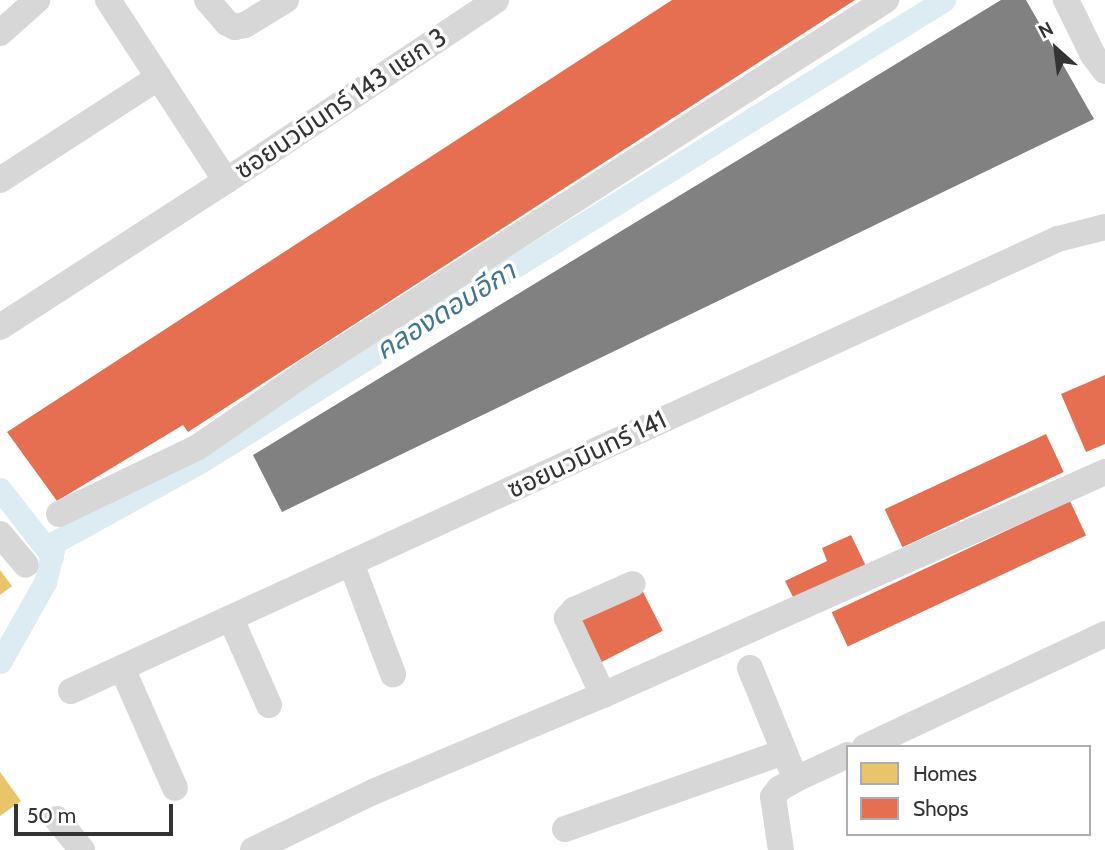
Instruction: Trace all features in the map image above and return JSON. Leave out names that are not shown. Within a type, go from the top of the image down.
[{"type":"street","points":[[0,33],[37,0]]},
{"type":"street","name":"ซอยนวมินทร์ 143 แยก 3","points":[[108,0],[226,181],[496,0]]},
{"type":"street","points":[[207,0],[227,23],[235,27],[245,25],[286,0]]},
{"type":"street","points":[[59,514],[198,447],[308,371],[886,0]]},
{"type":"street","points":[[1066,0],[1093,55],[1105,71]]},
{"type":"street","points":[[0,180],[159,76]]},
{"type":"street","points":[[0,327],[226,181]]},
{"type":"street","name":"ซอยนวมินทร์ 141","points":[[71,691],[1058,239],[1105,227]]},
{"type":"street","points":[[253,850],[373,792],[603,695],[1105,472]]},
{"type":"street","points":[[0,534],[26,565]]},
{"type":"street","points":[[351,563],[393,674]]},
{"type":"street","points":[[603,695],[568,618],[574,610],[633,584]]},
{"type":"street","points":[[231,619],[269,705]]},
{"type":"street","points":[[869,745],[1105,634]]},
{"type":"street","points":[[122,668],[175,788]]},
{"type":"street","points":[[750,668],[796,779]]},
{"type":"street","points":[[565,829],[784,752]]},
{"type":"street","points":[[780,850],[773,797],[779,789],[796,779],[846,756]]},
{"type":"street","points":[[57,819],[82,850]]},
{"type":"building: Homes","points":[[0,570],[12,586],[0,595]]},
{"type":"building: Homes","points":[[0,772],[21,801],[0,816]]},
{"type":"building: Shops","points":[[672,0],[855,0],[188,432],[183,425],[57,501],[7,432]]},
{"type":"building: Shops","points":[[1105,375],[1105,444],[1086,452],[1061,394]]},
{"type":"building: Shops","points":[[1046,434],[1064,472],[902,547],[885,509]]},
{"type":"building: Shops","points":[[1070,501],[1086,535],[848,647],[832,612]]},
{"type":"building: Shops","points":[[851,535],[866,566],[794,599],[785,581],[827,561],[822,548]]},
{"type":"building: Shops","points":[[641,588],[663,631],[599,663],[577,621]]},
{"type":"building: Other","points":[[1001,0],[1026,0],[1094,119],[282,512],[253,455]]},
{"type":"waterway","name":"คลองดอนอีกา","points":[[0,662],[45,582],[55,542],[200,462],[944,0]]},
{"type":"waterway","points":[[0,489],[52,556]]}]
